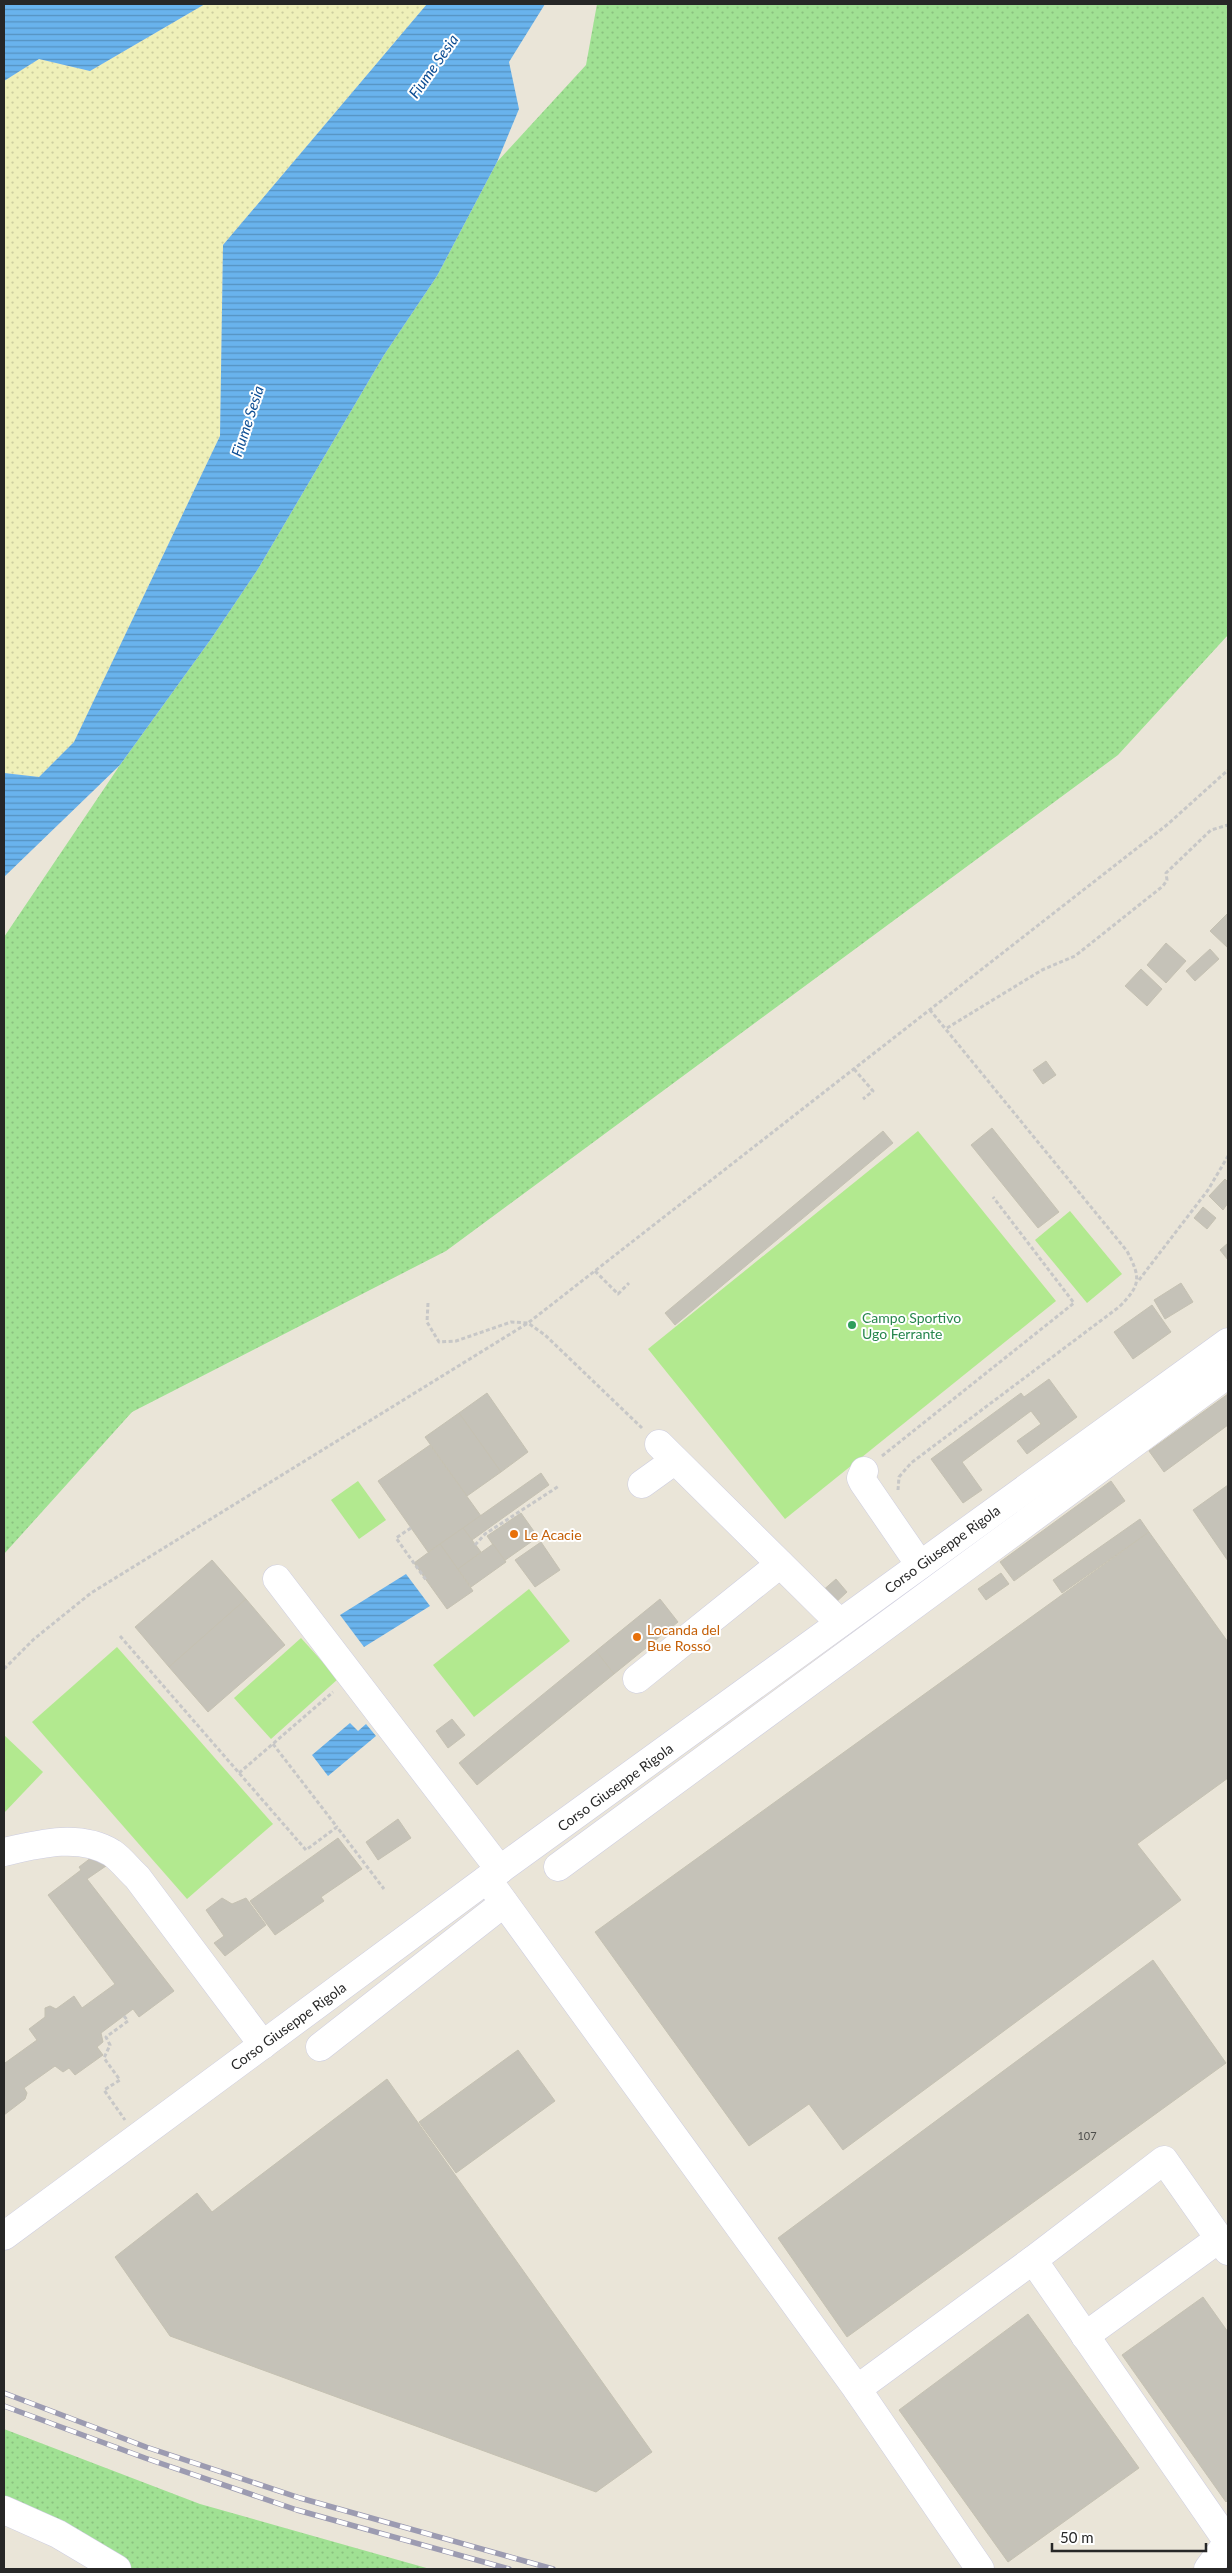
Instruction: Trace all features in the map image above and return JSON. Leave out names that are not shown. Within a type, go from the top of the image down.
[{"type":"street","name":"Corso Giuseppe Rigola","points":[[4,2236],[494,1875],[1228,1342]]},
{"type":"street","points":[[558,1867],[1228,1374]]},
{"type":"street","points":[[642,1484],[666,1453],[840,1623]]},
{"type":"street","points":[[864,1471],[861,1478],[863,1482],[920,1566]]},
{"type":"street","points":[[637,1679],[780,1564]]},
{"type":"street","points":[[277,1579],[351,1676],[494,1875],[504,1903],[857,2389],[980,2569]]},
{"type":"street","points":[[4,1852],[33,1845],[84,1841],[112,1854],[137,1877],[263,2045]]},
{"type":"street","points":[[320,2047],[504,1903]]},
{"type":"street","points":[[857,2389],[1033,2260],[1164,2160],[1224,2245],[1085,2336]]},
{"type":"street","points":[[1033,2260],[1228,2542],[1208,2569]]},
{"type":"street","points":[[4,2510],[58,2534],[116,2569]]},
{"type":"path","points":[[4,1669],[34,1639],[91,1592],[528,1323],[1168,824],[1228,770]]},
{"type":"path","points":[[946,1028],[1042,970],[1075,956],[1163,886],[1167,880],[1166,873],[1211,830],[1228,826]]},
{"type":"path","points":[[930,1010],[1127,1250],[1136,1269],[1138,1280]]},
{"type":"path","points":[[854,1069],[873,1091],[863,1099]]},
{"type":"path","points":[[902,1498],[898,1490],[899,1477],[911,1463],[1119,1307],[1134,1293],[1138,1280],[1208,1190],[1228,1156]]},
{"type":"path","points":[[864,1471],[1074,1302],[993,1197]]},
{"type":"path","points":[[595,1271],[618,1294],[629,1282]]},
{"type":"path","points":[[428,1303],[427,1322],[439,1342],[456,1341],[511,1322],[528,1323],[546,1335],[666,1453]]},
{"type":"path","points":[[475,1546],[485,1534],[559,1486]]},
{"type":"path","points":[[411,1528],[396,1538],[426,1580]]},
{"type":"path","points":[[120,1636],[306,1850],[338,1827]]},
{"type":"path","points":[[239,1773],[351,1676]]},
{"type":"path","points":[[273,1744],[384,1889]]},
{"type":"path","points":[[124,2016],[128,2021],[106,2037],[110,2045],[104,2058],[120,2080],[104,2090],[125,2121]]},
{"type":"green space","points":[[597,4],[1228,4],[1228,635],[1118,755],[446,1251],[132,1412],[4,1554],[4,937],[120,765],[211,639],[258,569],[384,355],[437,276],[497,162],[586,65]]},
{"type":"green space","name":"Campo Sportivo Ugo Ferrante","points":[[918,1131],[1056,1301],[785,1519],[648,1349]]},
{"type":"green space","points":[[1070,1211],[1122,1274],[1087,1303],[1035,1240]]},
{"type":"green space","points":[[358,1481],[386,1520],[359,1539],[331,1500]]},
{"type":"green space","points":[[529,1589],[570,1641],[474,1717],[433,1665]]},
{"type":"green space","points":[[301,1638],[338,1679],[271,1739],[234,1698]]},
{"type":"green space","points":[[117,1647],[273,1824],[187,1899],[32,1722]]},
{"type":"green space","points":[[4,1735],[43,1772],[4,1813]]},
{"type":"green space","points":[[4,2429],[200,2504],[430,2569],[133,2569],[70,2528],[4,2496]]},
{"type":"sand","points":[[205,4],[427,4],[223,245],[220,436],[74,742],[39,777],[4,773],[4,81],[39,59],[90,71]]},
{"type":"water","points":[[4,4],[205,4],[90,71],[39,59],[4,81]]},
{"type":"water","name":"Fiume Sesia","points":[[427,4],[545,4],[509,62],[519,109],[497,162],[437,276],[384,355],[258,569],[211,639],[120,765],[4,877],[4,773],[39,777],[74,742],[220,436],[223,245]]},
{"type":"water","points":[[406,1574],[430,1606],[364,1647],[340,1615]]},
{"type":"water","points":[[350,1723],[358,1731],[366,1724],[376,1736],[328,1776],[312,1755]]},
{"type":"building","points":[[1228,913],[1228,948],[1210,931]]},
{"type":"building","points":[[1166,943],[1186,961],[1166,983],[1147,965]]},
{"type":"building","points":[[1210,949],[1219,959],[1195,981],[1186,971]]},
{"type":"building","points":[[1141,969],[1162,989],[1147,1006],[1125,986]]},
{"type":"building","points":[[1046,1061],[1056,1075],[1043,1084],[1033,1070]]},
{"type":"building","points":[[992,1128],[1059,1212],[1038,1228],[971,1145]]},
{"type":"building","points":[[883,1131],[893,1143],[675,1325],[665,1313]]},
{"type":"building","points":[[1225,1179],[1228,1182],[1228,1203],[1223,1210],[1209,1196]]},
{"type":"building","points":[[1203,1207],[1216,1218],[1207,1229],[1194,1218]]},
{"type":"building","points":[[1228,1243],[1228,1260],[1220,1250]]},
{"type":"building","points":[[1181,1283],[1193,1302],[1165,1319],[1154,1300]]},
{"type":"building","points":[[1152,1305],[1171,1332],[1133,1359],[1114,1332]]},
{"type":"building","points":[[1049,1379],[1077,1417],[1027,1454],[1017,1441],[1041,1424],[1031,1411],[962,1462],[982,1490],[963,1503],[931,1459],[1021,1393],[1024,1397]]},
{"type":"building","points":[[487,1393],[528,1452],[501,1472],[459,1413]]},
{"type":"building","points":[[1228,1394],[1228,1425],[1164,1472],[1149,1451]]},
{"type":"building","points":[[459,1413],[501,1472],[467,1496],[425,1437]]},
{"type":"building","points":[[430,1445],[481,1516],[428,1552],[378,1481]]},
{"type":"building","points":[[541,1473],[549,1485],[472,1540],[463,1528]]},
{"type":"building","points":[[1111,1481],[1125,1501],[1014,1581],[1000,1562]]},
{"type":"building","points":[[1228,1485],[1228,1561],[1193,1510]]},
{"type":"building","points":[[521,1513],[538,1537],[504,1561],[487,1536]]},
{"type":"building","points":[[1140,1519],[1149,1532],[1062,1593],[1053,1580]]},
{"type":"building","points":[[463,1528],[481,1552],[458,1569],[440,1544]]},
{"type":"building","points":[[1149,1532],[1228,1642],[1228,1778],[1137,1844],[1181,1900],[843,2150],[809,2104],[749,2146],[595,1932]]},
{"type":"building","points":[[541,1542],[560,1570],[535,1587],[515,1560]]},
{"type":"building","points":[[440,1544],[473,1591],[447,1609],[414,1563]]},
{"type":"building","points":[[493,1544],[506,1562],[471,1587],[458,1569]]},
{"type":"building","points":[[212,1560],[246,1599],[169,1667],[135,1627]]},
{"type":"building","points":[[1001,1573],[1009,1584],[986,1600],[978,1589]]},
{"type":"building","points":[[836,1579],[847,1592],[833,1605],[821,1592]]},
{"type":"building","points":[[246,1599],[285,1645],[208,1712],[169,1667]]},
{"type":"building","name":"Locanda del Bue Rosso","points":[[660,1599],[678,1622],[614,1674],[596,1651]]},
{"type":"building","points":[[596,1651],[614,1674],[477,1785],[459,1763]]},
{"type":"building","points":[[452,1719],[465,1735],[448,1748],[436,1731]]},
{"type":"building","points":[[398,1819],[411,1838],[378,1860],[366,1842]]},
{"type":"building","points":[[338,1838],[362,1869],[321,1897],[324,1901],[275,1935],[250,1901]]},
{"type":"building","points":[[96,1854],[106,1866],[87,1879],[174,1991],[139,2017],[133,2009],[101,2033],[103,2042],[97,2047],[103,2055],[75,2075],[69,2068],[63,2072],[55,2066],[24,2088],[27,2093],[25,2099],[4,2115],[4,2061],[5,2063],[37,2040],[29,2029],[45,2017],[45,2008],[50,2006],[56,2009],[74,1996],[82,2008],[115,1984],[48,1895],[81,1870],[79,1867]]},
{"type":"building","points":[[222,1898],[232,1904],[246,1898],[266,1925],[225,1956],[214,1943],[224,1936],[206,1910]]},
{"type":"building","points":[[1153,1960],[1226,2063],[847,2337],[778,2238]]},
{"type":"building","points":[[518,2050],[555,2101],[456,2173],[419,2122]]},
{"type":"building","points":[[387,2079],[652,2452],[596,2492],[170,2336],[115,2257],[197,2193],[212,2212]]},
{"type":"building","points":[[1203,2297],[1228,2332],[1228,2500],[1226,2502],[1122,2355]]},
{"type":"building","points":[[1028,2314],[1139,2468],[1008,2562],[899,2410]]},
{"type":"railway","points":[[4,2393],[146,2447],[300,2498],[553,2569]]},
{"type":"railway","points":[[4,2406],[145,2458],[297,2510],[509,2569]]},
{"type":"place","name":"Campo Sportivo Ugo Ferrante","points":[[852,1325]]},
{"type":"place","name":"Le Acacie","points":[[514,1534]]},
{"type":"place","name":"Locanda del Bue Rosso","points":[[637,1637]]}]
